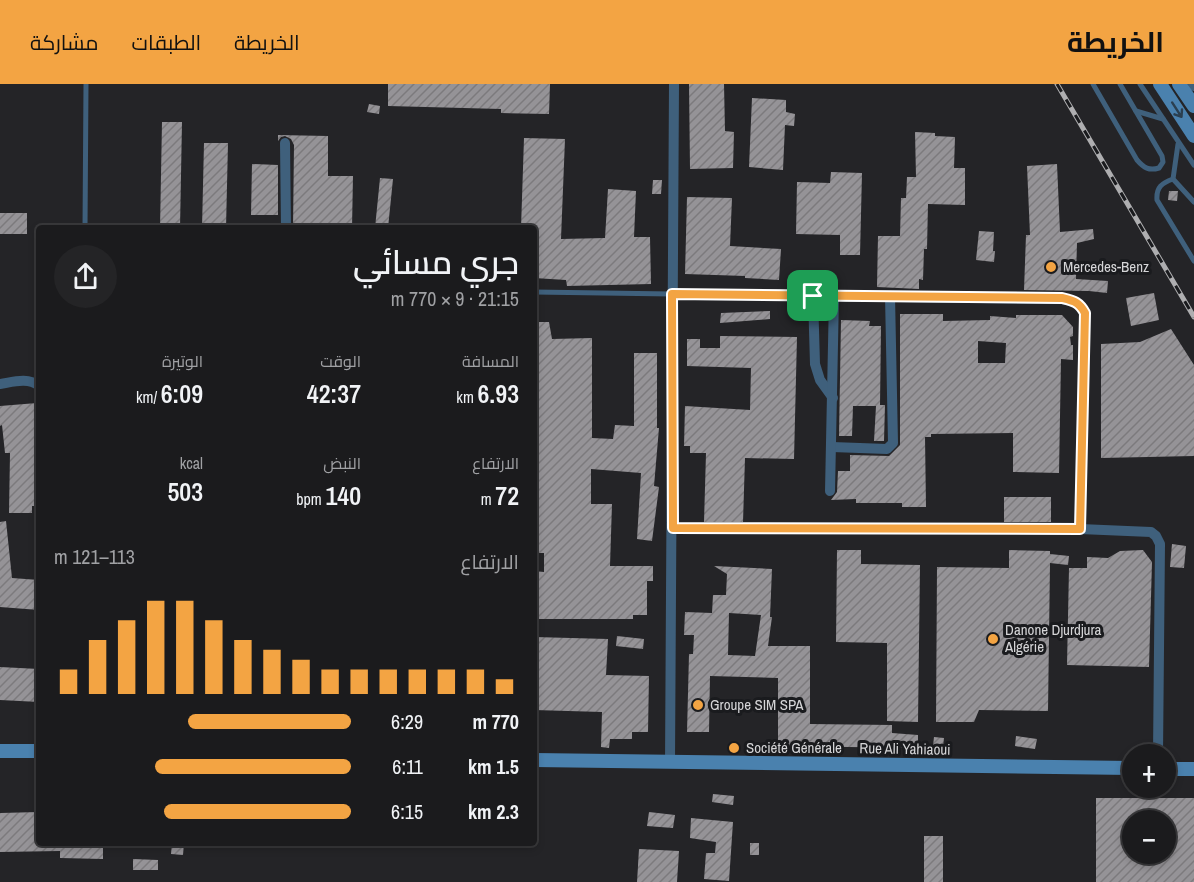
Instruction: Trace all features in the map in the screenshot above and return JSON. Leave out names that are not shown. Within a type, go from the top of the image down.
[{"type":"main road","points":[[1160,84],[1194,136]]},
{"type":"main road","points":[[1179,84],[1194,106]]},
{"type":"main road","points":[[0,751],[36,751]]},
{"type":"main road","name":"Rue Ali Yahiaoui","points":[[537,760],[1122,768]]},
{"type":"main road","points":[[1176,769],[1194,769]]},
{"type":"street","points":[[670,763],[674,84]]},
{"type":"street","points":[[285,143],[286,225]]},
{"type":"street","points":[[672,294],[1062,298],[1080,304],[1085,313],[1080,529]]},
{"type":"street","points":[[813,296],[815,364],[820,380],[833,398]]},
{"type":"street","points":[[830,491],[834,296]]},
{"type":"street","points":[[832,447],[886,449],[893,444],[890,296]]},
{"type":"street","points":[[0,384],[25,381],[36,384]]},
{"type":"street","points":[[673,528],[1080,529],[1151,532],[1160,544],[1158,744]]},
{"type":"lane","points":[[85,225],[86,84]]},
{"type":"lane","points":[[1093,84],[1137,160],[1151,170],[1159,168],[1163,162],[1162,156],[1120,84]]},
{"type":"lane","points":[[1140,84],[1194,165]]},
{"type":"lane","points":[[1136,111],[1163,119]]},
{"type":"lane","points":[[1173,179],[1178,144]]},
{"type":"lane","points":[[1173,179],[1194,202]]},
{"type":"lane","points":[[1173,179],[1161,184],[1157,200],[1194,261]]},
{"type":"lane","points":[[537,292],[672,294]]},
{"type":"building","points":[[388,84],[550,84],[549,114],[501,113],[501,109],[388,106]]},
{"type":"building","points":[[689,84],[724,84],[725,131],[734,132],[733,168],[690,169]]},
{"type":"building","points":[[752,98],[786,100],[786,112],[795,114],[794,126],[785,125],[783,170],[749,167]]},
{"type":"building","points":[[369,104],[380,106],[379,114],[367,112]]},
{"type":"building","points":[[162,122],[182,122],[180,225],[160,225]]},
{"type":"building","points":[[915,132],[955,137],[954,168],[965,168],[965,205],[928,204],[927,249],[924,249],[923,280],[919,279],[919,289],[877,287],[878,236],[900,236],[901,198],[906,198],[907,177],[916,177]]},
{"type":"building","points":[[278,135],[328,136],[328,176],[353,176],[352,225],[293,225],[294,145],[291,139],[285,136],[278,141]]},
{"type":"building","points":[[524,138],[565,139],[561,239],[605,238],[608,189],[636,191],[634,237],[650,237],[651,284],[567,286],[566,280],[537,278],[537,225],[521,225]]},
{"type":"building","points":[[204,143],[228,143],[226,225],[202,225]]},
{"type":"building","points":[[252,164],[278,165],[278,215],[251,215]]},
{"type":"building","points":[[1057,164],[1060,232],[1093,229],[1094,239],[1077,243],[1076,279],[1108,281],[1107,293],[1024,290],[1026,235],[1030,235],[1027,166]]},
{"type":"building","points":[[831,172],[862,173],[860,255],[840,255],[840,235],[796,234],[797,182],[830,183]]},
{"type":"building","points":[[380,178],[393,179],[388,225],[375,225]]},
{"type":"building","points":[[653,180],[662,180],[661,194],[652,194]]},
{"type":"building","points":[[1169,191],[1178,191],[1177,201],[1168,200]]},
{"type":"building","points":[[687,197],[732,198],[730,246],[781,249],[779,280],[745,278],[745,276],[685,274]]},
{"type":"building","points":[[0,213],[27,213],[27,234],[0,234]]},
{"type":"building","points":[[979,231],[994,232],[994,262],[976,260]]},
{"type":"building","points":[[1154,293],[1159,320],[1131,326],[1126,298]]},
{"type":"building","points":[[770,311],[770,319],[720,323],[721,313]]},
{"type":"building","points":[[900,314],[943,314],[943,321],[990,320],[990,316],[1016,318],[1016,315],[1062,315],[1073,327],[1073,336],[1070,337],[1071,345],[1073,345],[1073,360],[1061,359],[1059,473],[1013,472],[1013,433],[931,434],[931,437],[925,437],[926,507],[902,507],[902,503],[856,503],[856,499],[831,500],[837,492],[838,471],[850,471],[850,455],[889,456],[900,445]],"holes":[[[978,341],[1006,343],[1005,363],[978,363]]]},
{"type":"building","points":[[841,320],[870,321],[869,326],[881,326],[880,405],[885,405],[884,441],[874,441],[876,406],[853,406],[852,436],[839,436]]},
{"type":"building","points":[[537,322],[549,322],[552,339],[592,338],[592,438],[613,439],[615,425],[634,426],[634,353],[657,353],[657,428],[659,428],[654,486],[659,487],[652,541],[637,539],[641,473],[591,469],[591,504],[612,504],[610,566],[653,566],[653,581],[647,581],[647,615],[633,615],[633,619],[537,619],[537,571],[544,572],[544,553],[537,553]]},
{"type":"building","points":[[1171,329],[1194,365],[1194,456],[1101,458],[1101,344],[1140,342]]},
{"type":"building","points":[[720,336],[797,337],[794,459],[745,458],[743,522],[704,522],[706,453],[690,453],[690,446],[684,446],[685,406],[750,410],[751,368],[687,366],[687,339],[700,339],[700,348],[720,348]]},
{"type":"building","points":[[36,403],[36,506],[32,506],[32,513],[9,513],[10,453],[5,453],[2,425],[0,426],[0,406]]},
{"type":"building","points":[[1004,497],[1051,497],[1051,522],[1004,522]]},
{"type":"building","points":[[6,521],[12,578],[36,580],[36,610],[0,607],[0,522]]},
{"type":"building","points":[[1172,544],[1186,546],[1184,568],[1170,567]]},
{"type":"building","points":[[837,550],[861,550],[861,564],[920,565],[918,722],[887,721],[887,643],[836,642]]},
{"type":"building","name":"Danone Djurdjura Algérie","points":[[1009,550],[1050,551],[1050,554],[1069,556],[1068,565],[1050,563],[1048,711],[979,710],[974,722],[936,722],[937,567],[1009,568]]},
{"type":"building","points":[[1143,550],[1152,562],[1149,667],[1067,665],[1069,568],[1087,568],[1087,557],[1108,558],[1120,551]]},
{"type":"building","points":[[714,566],[772,569],[770,617],[772,617],[768,646],[810,646],[810,724],[892,725],[892,733],[918,735],[918,748],[778,746],[778,678],[710,676],[709,732],[687,732],[689,654],[693,654],[694,635],[684,635],[685,612],[712,613],[713,595],[726,595],[727,574]],"holes":[[[729,613],[761,615],[755,656],[728,655]]]},
{"type":"building","points":[[617,636],[644,639],[643,649],[616,646]]},
{"type":"building","points":[[537,637],[608,639],[606,675],[649,676],[648,732],[632,732],[632,739],[610,739],[609,748],[601,747],[602,712],[537,710]]},
{"type":"building","points":[[0,667],[36,669],[36,702],[0,700]]},
{"type":"building","points":[[1016,736],[1037,739],[1035,749],[1015,746]]},
{"type":"building","points":[[934,737],[944,738],[943,747],[933,746]]},
{"type":"building","points":[[713,794],[734,796],[733,805],[712,802]]},
{"type":"building","points":[[1096,798],[1194,798],[1194,882],[1096,882]]},
{"type":"building","points":[[36,812],[36,846],[103,846],[103,859],[60,858],[60,851],[0,852],[0,813]]},
{"type":"building","points":[[649,812],[675,815],[673,828],[647,826]]},
{"type":"building","points":[[691,818],[733,822],[729,881],[704,879],[706,853],[715,853],[716,842],[690,838]]},
{"type":"building","points":[[924,836],[943,836],[943,882],[924,882]]},
{"type":"building","points":[[750,843],[759,843],[759,855],[750,855]]},
{"type":"building","points":[[172,846],[184,846],[183,855],[171,854]]},
{"type":"building","points":[[639,849],[679,851],[677,882],[637,882]]},
{"type":"building","points":[[133,859],[158,860],[158,870],[133,870]]},
{"type":"railway","points":[[1057,84],[1194,317]]},
{"type":"place","name":"Mercedes-Benz","points":[[1051,267]]},
{"type":"place","name":"Danone Djurdjura Algérie","points":[[993,639]]},
{"type":"place","name":"Groupe SIM SPA","points":[[698,705]]},
{"type":"place","name":"Société Générale","points":[[734,748]]},
{"type":"route","points":[[672,294],[813,296],[1062,298],[1080,304],[1085,313],[1080,529],[673,528],[672,294]]}]
